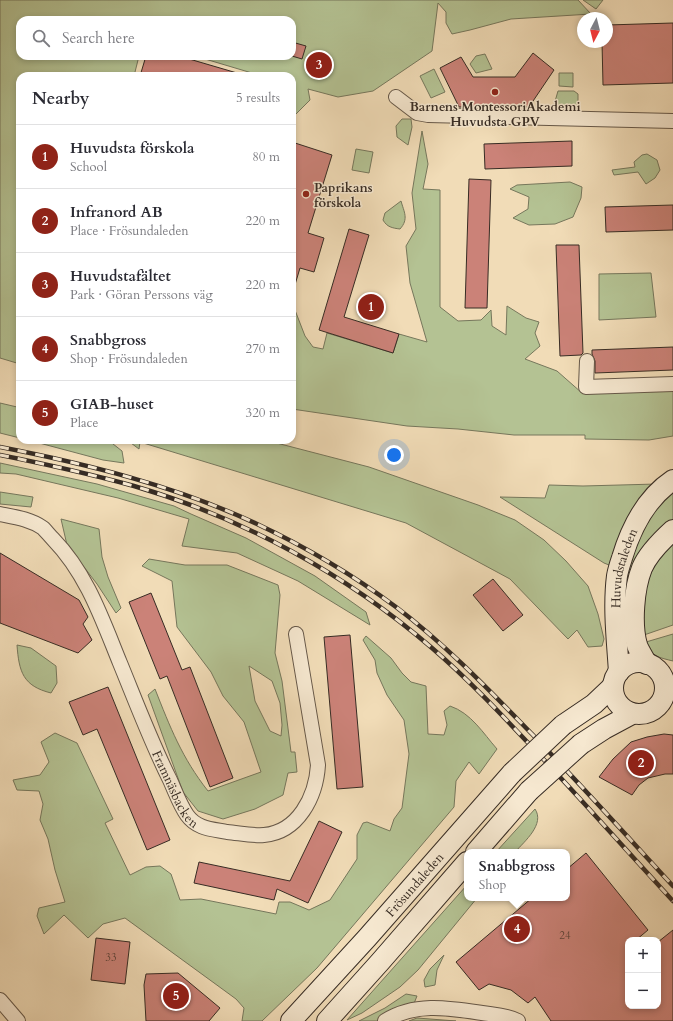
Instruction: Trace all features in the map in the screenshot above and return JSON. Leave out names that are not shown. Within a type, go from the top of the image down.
[{"type":"main road","name":"Huvudstaleden","points":[[615,679],[617,576],[627,540],[645,507],[662,488],[673,480]]},
{"type":"main road","name":"Huvudstaleden","points":[[660,668],[637,645],[634,627],[634,599],[642,568],[659,543],[673,530]]},
{"type":"main road","points":[[632,663],[660,668],[665,685],[665,692],[668,698],[657,708],[649,713],[641,715],[632,714],[624,710],[618,704],[614,696],[615,679],[625,666],[632,663]]},
{"type":"main road","name":"Frösundaleden","points":[[291,1021],[367,938],[512,773],[563,725],[594,704],[615,679]]},
{"type":"main road","points":[[479,849],[529,790],[581,744],[604,729],[632,714]]},
{"type":"main road","name":"Frösundaleden","points":[[327,1021],[464,865]]},
{"type":"street","points":[[396,97],[417,113],[428,115],[673,120]]},
{"type":"street","points":[[587,361],[586,387],[673,384]]},
{"type":"street","name":"Framnäsbacken","points":[[0,514],[22,518],[43,528],[62,548],[77,568],[96,604],[154,748],[187,815],[202,828],[249,835],[264,835],[285,829],[292,824],[300,816],[308,802],[317,779],[318,765],[296,634]]},
{"type":"street","points":[[0,1000],[18,1021]]},
{"type":"street","points":[[385,1021],[414,1010],[434,1007],[506,1016],[518,1021]]},
{"type":"green space","points":[[0,0],[578,0],[589,12],[577,12],[577,15],[511,19],[452,34],[446,23],[446,12],[438,3],[432,51],[373,91],[338,97],[308,89],[310,100],[296,114],[296,72],[249,72],[208,60],[296,60],[296,16],[16,16],[16,60],[138,60],[135,72],[16,72],[16,363],[0,358]]},
{"type":"green space","points":[[583,0],[603,0],[596,9]]},
{"type":"green space","points":[[485,54],[492,69],[476,73],[470,64],[476,56]]},
{"type":"green space","points":[[434,69],[445,92],[431,98],[420,76]]},
{"type":"green space","points":[[559,73],[573,73],[573,87],[559,86]]},
{"type":"green space","points":[[558,91],[574,91],[578,94],[577,112],[566,113],[554,105]]},
{"type":"green space","points":[[402,119],[411,119],[412,127],[408,145],[397,137],[396,126]]},
{"type":"green space","points":[[422,131],[428,164],[423,189],[440,190],[440,307],[458,321],[481,320],[491,310],[492,326],[506,335],[507,306],[526,318],[539,322],[535,333],[540,346],[525,359],[557,371],[582,393],[673,389],[673,436],[649,440],[585,439],[585,435],[514,435],[458,429],[407,426],[296,410],[296,313],[305,336],[313,347],[323,349],[327,333],[393,353],[399,334],[427,342],[410,283],[406,246],[416,229],[412,193]]},
{"type":"green space","points":[[356,149],[373,152],[369,173],[352,170]]},
{"type":"green space","points":[[647,154],[657,160],[660,170],[655,178],[646,184],[638,172],[614,175],[612,170],[635,167],[634,162],[642,155]]},
{"type":"green space","points":[[570,182],[582,187],[581,198],[573,217],[555,224],[529,225],[513,218],[528,209],[529,197],[510,189],[517,185]]},
{"type":"green space","points":[[401,201],[405,219],[403,225],[400,229],[390,227],[383,220],[385,213]]},
{"type":"green space","points":[[651,273],[656,317],[599,320],[599,274]]},
{"type":"green space","points":[[0,403],[16,407],[16,437],[0,433]]},
{"type":"green space","points":[[43,444],[113,444],[122,451],[124,463],[103,460]]},
{"type":"green space","points":[[132,444],[140,444],[139,449]]},
{"type":"green space","points":[[147,444],[280,444],[369,467],[478,505],[515,520],[544,540],[566,561],[588,586],[598,614],[604,639],[602,646],[588,647],[577,630],[568,639],[510,579],[406,523]]},
{"type":"green space","points":[[0,463],[97,484],[174,506],[246,538],[315,576],[366,612],[370,625],[298,581],[237,553],[182,546],[189,519],[118,498],[16,474],[0,473]]},
{"type":"green space","points":[[657,484],[613,561],[609,565],[500,497],[545,498],[549,485],[583,486]]},
{"type":"green space","points":[[673,489],[673,521],[622,620],[621,588],[642,525]]},
{"type":"green space","points":[[0,492],[33,497],[31,507],[0,504]]},
{"type":"green space","points":[[61,519],[99,529],[102,557],[108,577],[121,608],[116,613],[97,584],[67,545]]},
{"type":"green space","points":[[673,542],[673,625],[644,635],[643,606],[646,587],[657,561]]},
{"type":"green space","points":[[149,559],[185,565],[227,565],[278,585],[280,595],[275,653],[282,681],[291,752],[295,752],[297,772],[288,773],[283,795],[255,809],[223,819],[198,811],[183,792],[148,695],[155,689],[184,754],[208,791],[261,772],[244,722],[223,696],[211,672],[177,627],[172,581],[142,566]],"holes":[[[249,666],[272,681],[280,703],[282,725],[281,736],[270,731],[255,701]]]},
{"type":"green space","points":[[673,634],[673,661],[656,656],[647,647],[646,642]]},
{"type":"green space","points":[[366,636],[391,658],[411,682],[426,686],[428,734],[444,735],[447,725],[444,711],[450,706],[464,713],[470,718],[497,749],[479,774],[469,762],[456,781],[454,807],[317,968],[262,1021],[242,1021],[244,1008],[236,999],[125,918],[103,924],[88,938],[64,915],[44,934],[37,916],[39,908],[65,902],[55,870],[48,839],[40,820],[43,804],[39,791],[17,790],[13,780],[40,775],[49,762],[41,742],[55,733],[77,743],[113,819],[105,823],[130,875],[146,867],[160,866],[171,874],[180,900],[201,899],[276,914],[279,902],[290,902],[309,910],[330,900],[357,859],[357,835],[363,823],[367,822],[390,831],[394,819],[402,808],[409,754],[404,720],[387,695],[377,673],[375,660],[363,640]]},
{"type":"green space","points":[[17,645],[31,648],[56,666],[57,683],[51,693],[28,682],[21,670]]},
{"type":"green space","points":[[535,809],[538,820],[536,826],[524,843],[518,849],[499,849]]},
{"type":"green space","points":[[464,888],[464,901],[475,901],[418,970],[400,987],[362,1013],[347,1020]]},
{"type":"green space","points":[[444,955],[437,970],[435,985],[425,987],[424,980],[430,969]]},
{"type":"green space","points":[[406,994],[417,996],[413,1006],[381,1018],[377,1021],[359,1021],[385,1008]]},
{"type":"green space","points":[[417,1018],[456,1021],[409,1021]]},
{"type":"building","points":[[673,23],[673,83],[603,85],[602,48],[613,48],[613,25]]},
{"type":"building","points":[[296,43],[306,46],[302,59],[296,57]]},
{"type":"building","name":"Barnens MontessoriAkademi Huvudsta GPV","points":[[533,53],[554,70],[529,107],[459,107],[440,68],[461,57],[473,77],[515,77]]},
{"type":"building","points":[[145,60],[193,60],[234,72],[141,72]]},
{"type":"building","points":[[572,141],[572,166],[485,169],[484,144]]},
{"type":"building","name":"Paprikans förskola","points":[[296,143],[332,155],[308,233],[324,238],[314,272],[300,268],[296,281]]},
{"type":"building","points":[[469,179],[491,180],[487,308],[465,308]]},
{"type":"building","points":[[673,205],[673,230],[606,232],[605,207]]},
{"type":"building","points":[[349,229],[369,235],[344,317],[399,334],[393,353],[319,330]]},
{"type":"building","points":[[556,245],[579,245],[583,353],[581,355],[560,356]]},
{"type":"building","points":[[673,347],[673,370],[595,373],[595,361],[592,350]]},
{"type":"building","points":[[0,553],[79,600],[88,617],[83,624],[92,640],[78,653],[0,623]]},
{"type":"building","points":[[493,579],[523,615],[503,631],[473,595]]},
{"type":"building","points":[[151,593],[182,670],[190,667],[233,778],[210,787],[167,676],[160,679],[129,602]]},
{"type":"building","points":[[350,635],[363,787],[337,789],[324,637]]},
{"type":"building","points":[[108,687],[170,840],[147,850],[97,729],[83,735],[69,702]]},
{"type":"building","points":[[664,734],[673,735],[673,774],[665,774],[648,778],[639,785],[632,795],[599,777],[613,759],[631,742]]},
{"type":"building","points":[[319,821],[342,832],[308,903],[277,889],[274,900],[194,883],[199,862],[290,881]]},
{"type":"building","points":[[586,853],[648,930],[640,937],[625,937],[625,1009],[661,1009],[661,940],[673,930],[673,1021],[551,1021],[535,997],[528,1003],[511,990],[489,984],[479,990],[456,962],[528,901],[570,901],[570,866]]},
{"type":"building","points":[[96,938],[130,942],[125,984],[91,980]]},
{"type":"building","points":[[178,973],[220,1008],[209,1021],[146,1021],[144,985],[146,974]]},
{"type":"railway","points":[[0,447],[98,469],[163,487],[195,498],[226,510],[275,533],[329,562],[363,584],[396,607],[432,636],[500,701],[673,886]]},
{"type":"railway","points":[[0,455],[67,469],[134,486],[175,499],[214,514],[292,551],[364,596],[399,621],[432,648],[471,684],[550,766],[673,901]]},
{"type":"place","name":"Huvudstafältet","points":[[319,65]]},
{"type":"place","name":"Barnens MontessoriAkademi Huvudsta GPV","points":[[495,92]]},
{"type":"place","name":"Paprikans förskola","points":[[306,194]]},
{"type":"place","name":"Huvudsta förskola","points":[[371,307]]},
{"type":"place","name":"Infranord AB","points":[[641,763]]},
{"type":"place","name":"Snabbgross","points":[[517,929]]},
{"type":"place","name":"GIAB-huset","points":[[176,996]]}]
